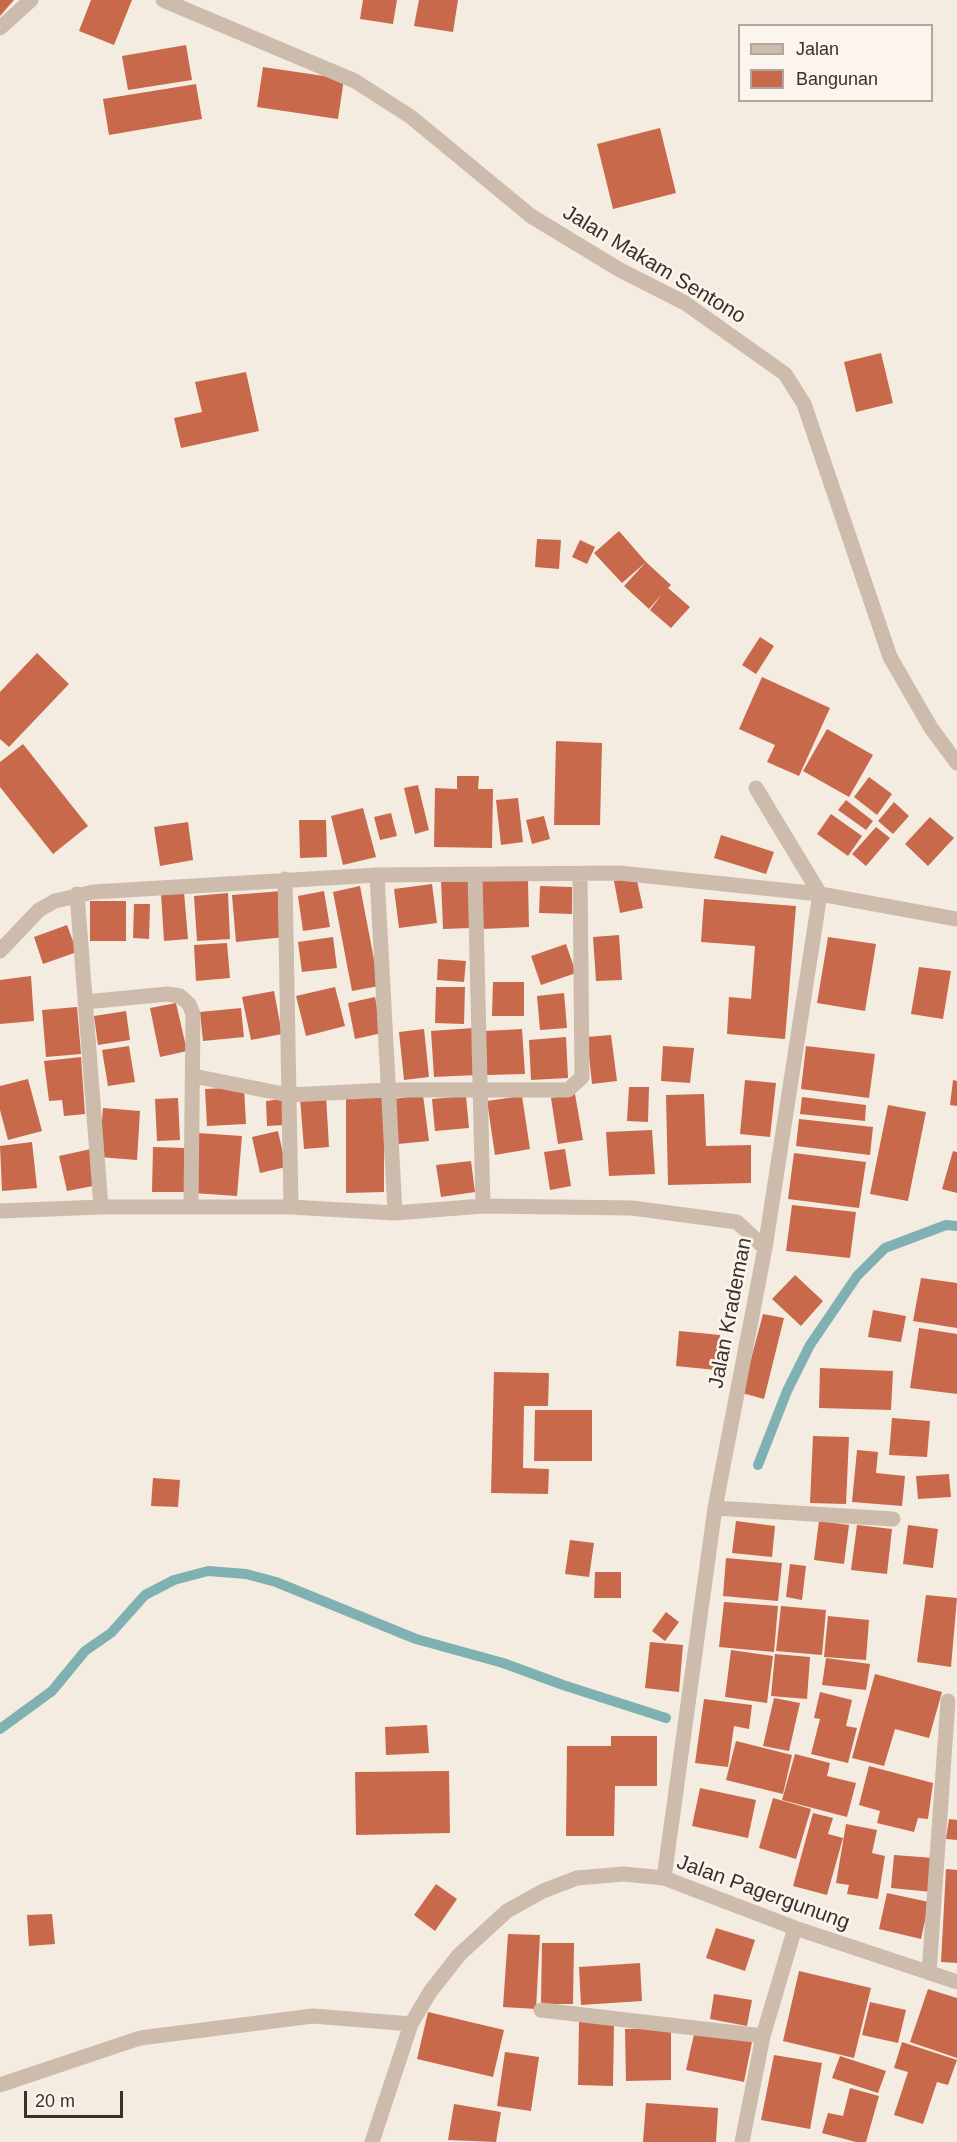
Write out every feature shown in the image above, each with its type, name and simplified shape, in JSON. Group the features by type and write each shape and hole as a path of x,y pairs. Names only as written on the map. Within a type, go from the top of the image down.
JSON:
{"street":[{"path":"0,28 30,0"},
{"name":"Jalan Makam Sentono","path":"163,0 355,81 411,117 531,216 620,270 686,303 785,374 804,404 890,657 931,728 957,763"},
{"path":"756,788 820,894"},
{"path":"193,1076 289,1095 388,1090 568,1090 582,1077 580,874"},
{"path":"0,951 39,910 55,901 77,894 285,879 377,875 641,874 820,894 957,919"},
{"path":"377,875 394,1213"},
{"path":"476,875 483,1206"},
{"path":"285,879 291,1207"},
{"path":"77,894 101,1207"},
{"name":"Jalan Krademan","path":"664,1878 715,1508 765,1248 820,894"},
{"path":"85,1002 168,994 180,996 189,1004 193,1014 191,1207"},
{"path":"0,1211 101,1207 291,1207 394,1213 483,1206 632,1208 738,1222 765,1248"},
{"path":"715,1508 893,1519"},
{"path":"929,1973 948,1701"},
{"name":"Jalan Pagergunung","path":"372,2142 411,2024 430,1992 459,1955 507,1911 543,1891 577,1878 624,1874 664,1878 795,1928 957,1982"},
{"path":"742,2142 763,2036 795,1928"},
{"path":"541,2010 763,2036"},
{"path":"0,2085 140,2038 314,2016 411,2024"}],"building":[{"path":"0,0 14,0 0,16"},
{"path":"91,0 132,0 114,45 79,31"},
{"path":"363,0 397,0 393,24 360,19"},
{"path":"419,0 458,0 453,32 414,26"},
{"path":"186,45 192,80 128,90 122,56"},
{"path":"263,67 344,79 338,119 257,107"},
{"path":"196,84 202,119 109,135 103,99"},
{"path":"660,128 676,193 613,209 597,144"},
{"path":"881,353 893,403 856,412 844,362"},
{"path":"246,372 259,431 181,448 174,418 202,412 195,382"},
{"path":"619,531 646,562 622,583 594,553"},
{"path":"537,539 561,540 559,569 535,567"},
{"path":"580,540 595,547 587,564 572,557"},
{"path":"646,562 671,585 668,588 690,607 671,628 650,610 662,594 649,609 624,586"},
{"path":"760,637 774,646 756,674 742,665"},
{"path":"37,653 69,684 9,747 0,739 0,692"},
{"path":"762,677 830,708 799,776 767,762 775,745 739,729"},
{"path":"827,729 873,755 849,797 803,771"},
{"path":"556,741 602,743 600,825 554,825"},
{"path":"23,744 88,826 53,854 0,787 0,762"},
{"path":"457,776 479,776 478,789 493,789 492,848 434,847 435,788 457,789"},
{"path":"869,777 892,794 877,815 854,797"},
{"path":"418,785 429,830 415,834 404,788"},
{"path":"518,798 523,842 501,845 496,800"},
{"path":"846,800 873,821 866,830 838,810"},
{"path":"894,802 909,816 893,834 878,821"},
{"path":"363,808 376,857 343,865 331,816"},
{"path":"391,813 397,836 380,840 374,817"},
{"path":"831,814 862,836 848,856 817,834"},
{"path":"544,816 550,839 532,844 526,820"},
{"path":"930,817 954,838 928,866 905,844"},
{"path":"299,820 326,820 327,857 300,858"},
{"path":"188,822 193,860 160,866 154,827"},
{"path":"876,827 890,838 866,866 852,854"},
{"path":"721,835 774,852 766,874 714,858"},
{"path":"636,876 643,908 620,913 614,881"},
{"path":"469,878 471,928 443,929 441,879"},
{"path":"528,880 529,927 482,929 481,881"},
{"path":"432,884 437,923 399,928 394,889"},
{"path":"360,886 379,986 352,991 333,892"},
{"path":"540,886 572,887 572,914 539,913"},
{"path":"282,891 285,937 236,942 232,895"},
{"path":"324,891 330,927 303,931 298,896"},
{"path":"184,892 188,939 164,941 161,894"},
{"path":"228,893 230,939 197,941 194,896"},
{"path":"704,899 796,906 785,1039 727,1034 729,997 751,999 755,946 701,942"},
{"path":"90,901 126,901 126,941 90,941"},
{"path":"134,904 150,904 149,939 133,938"},
{"path":"67,925 77,952 43,964 34,937"},
{"path":"619,935 622,980 596,981 593,937"},
{"path":"333,937 337,968 302,972 298,942"},
{"path":"828,937 876,944 865,1011 817,1003"},
{"path":"227,943 230,978 196,981 194,945"},
{"path":"566,944 576,973 541,985 531,956"},
{"path":"438,959 466,961 464,982 437,980"},
{"path":"919,967 951,971 943,1019 911,1014"},
{"path":"31,976 34,1021 0,1024 0,980"},
{"path":"493,982 524,982 524,1016 492,1016"},
{"path":"335,987 345,1026 306,1036 296,996"},
{"path":"436,987 465,987 464,1024 435,1023"},
{"path":"274,991 282,1034 251,1040 242,997"},
{"path":"564,993 567,1028 540,1030 537,996"},
{"path":"375,997 382,1033 355,1039 348,1003"},
{"path":"176,1003 187,1051 160,1057 150,1008"},
{"path":"77,1007 81,1054 46,1057 42,1010"},
{"path":"241,1008 244,1037 203,1041 200,1012"},
{"path":"126,1011 130,1040 98,1045 94,1016"},
{"path":"473,1028 476,1075 434,1077 431,1031"},
{"path":"424,1029 429,1077 404,1080 399,1032"},
{"path":"522,1029 525,1074 487,1075 485,1031"},
{"path":"611,1035 617,1081 592,1084 587,1037"},
{"path":"566,1037 568,1078 531,1080 529,1040"},
{"path":"129,1046 135,1082 108,1086 102,1050"},
{"path":"663,1046 694,1048 690,1083 661,1081"},
{"path":"806,1046 875,1054 869,1098 801,1089"},
{"path":"81,1057 85,1114 64,1116 62,1100 49,1101 44,1061"},
{"path":"28,1079 42,1131 8,1140 0,1110 0,1086"},
{"path":"745,1080 776,1083 770,1137 740,1134"},
{"path":"953,1080 957,1081 957,1106 950,1105"},
{"path":"244,1087 246,1124 207,1126 205,1089"},
{"path":"629,1087 649,1087 648,1122 627,1121"},
{"path":"575,1094 583,1140 558,1144 551,1098"},
{"path":"704,1094 706,1146 751,1145 751,1183 668,1185 666,1095"},
{"path":"423,1095 429,1141 398,1144 393,1099"},
{"path":"326,1096 329,1147 304,1149 300,1098"},
{"path":"346,1096 384,1096 384,1192 346,1193"},
{"path":"466,1096 469,1128 435,1131 432,1099"},
{"path":"522,1096 530,1149 495,1155 487,1101"},
{"path":"802,1097 866,1105 865,1121 800,1114"},
{"path":"178,1098 180,1140 157,1141 155,1099"},
{"path":"283,1099 285,1125 267,1126 266,1101"},
{"path":"888,1105 926,1112 908,1201 870,1194"},
{"path":"103,1108 140,1111 137,1160 99,1157"},
{"path":"799,1119 873,1127 870,1155 796,1146"},
{"path":"652,1130 655,1174 609,1176 606,1132"},
{"path":"278,1131 286,1167 260,1173 252,1137"},
{"path":"198,1133 242,1136 237,1196 193,1193"},
{"path":"32,1142 37,1188 2,1191 0,1146"},
{"path":"153,1147 185,1148 185,1192 152,1192"},
{"path":"91,1149 98,1185 67,1191 59,1156"},
{"path":"565,1149 571,1186 550,1190 544,1152"},
{"path":"953,1151 957,1152 957,1193 942,1189"},
{"path":"794,1153 866,1162 859,1208 788,1199"},
{"path":"471,1161 475,1192 441,1197 436,1165"},
{"path":"792,1205 856,1212 850,1258 786,1251"},
{"path":"795,1275 823,1301 801,1326 772,1299"},
{"path":"921,1278 957,1283 957,1328 913,1321"},
{"path":"873,1310 906,1316 901,1342 868,1337"},
{"path":"763,1314 784,1318 764,1399 742,1393"},
{"path":"919,1328 957,1334 957,1394 910,1388"},
{"path":"679,1331 720,1335 716,1370 676,1366"},
{"path":"820,1368 893,1371 891,1410 819,1408"},
{"path":"494,1372 549,1373 548,1406 524,1406 523,1468 549,1469 548,1494 491,1493"},
{"path":"535,1410 592,1410 592,1461 534,1461"},
{"path":"892,1418 930,1421 927,1457 889,1455"},
{"path":"813,1436 849,1437 846,1504 810,1503"},
{"path":"857,1450 878,1452 876,1473 905,1476 902,1506 852,1502"},
{"path":"949,1474 951,1497 918,1499 916,1476"},
{"path":"153,1478 180,1480 178,1507 151,1506"},
{"path":"736,1521 775,1526 772,1557 732,1553"},
{"path":"819,1521 849,1525 844,1564 814,1560"},
{"path":"857,1525 892,1529 887,1574 851,1570"},
{"path":"908,1525 938,1529 933,1568 903,1564"},
{"path":"570,1540 594,1543 589,1577 565,1574"},
{"path":"726,1558 782,1563 778,1601 723,1596"},
{"path":"790,1564 806,1566 802,1600 786,1597"},
{"path":"595,1572 621,1572 621,1598 594,1598"},
{"path":"926,1595 957,1598 951,1667 917,1662"},
{"path":"724,1602 778,1606 774,1652 719,1647"},
{"path":"781,1606 826,1610 822,1655 776,1651"},
{"path":"666,1612 679,1622 665,1641 652,1631"},
{"path":"828,1616 869,1620 866,1660 824,1657"},
{"path":"650,1642 683,1645 679,1692 645,1688"},
{"path":"731,1650 773,1656 767,1703 725,1697"},
{"path":"775,1654 810,1657 807,1699 771,1696"},
{"path":"826,1658 870,1664 866,1690 822,1685"},
{"path":"875,1674 942,1692 929,1738 895,1729 884,1766 852,1758"},
{"path":"820,1692 852,1700 846,1726 857,1728 848,1763 811,1754 820,1719 814,1718"},
{"path":"774,1698 800,1703 789,1751 763,1746"},
{"path":"704,1699 752,1705 749,1729 734,1726 728,1767 695,1763"},
{"path":"427,1725 429,1753 386,1755 385,1727"},
{"path":"611,1736 657,1736 657,1786 615,1786 614,1836 566,1836 567,1746 611,1746"},
{"path":"736,1741 792,1755 783,1794 726,1780"},
{"path":"795,1754 830,1763 827,1776 856,1783 847,1817 782,1800"},
{"path":"869,1766 933,1783 928,1819 918,1818 914,1832 877,1823 880,1811 859,1805"},
{"path":"449,1771 450,1833 356,1835 355,1772"},
{"path":"700,1788 756,1800 748,1838 692,1826"},
{"path":"773,1798 811,1809 796,1859 759,1848"},
{"path":"813,1813 833,1818 828,1834 843,1838 827,1895 793,1886"},
{"path":"949,1819 957,1820 957,1840 946,1839"},
{"path":"846,1824 877,1830 872,1853 885,1856 878,1899 847,1894 849,1885 836,1883"},
{"path":"894,1855 934,1858 932,1892 891,1888"},
{"path":"946,1869 957,1870 957,1963 941,1962"},
{"path":"436,1884 457,1899 435,1931 414,1915"},
{"path":"887,1893 929,1902 921,1939 879,1929"},
{"path":"52,1914 55,1944 29,1946 27,1915"},
{"path":"716,1928 755,1940 745,1971 706,1958"},
{"path":"508,1934 540,1935 536,2009 503,2007"},
{"path":"542,1943 574,1943 573,2004 541,2004"},
{"path":"640,1963 642,2001 581,2005 579,1967"},
{"path":"799,1971 871,1988 854,2058 783,2041"},
{"path":"928,1989 957,1998 957,2058 910,2042"},
{"path":"714,1994 752,2000 747,2026 710,2019"},
{"path":"870,2002 906,2010 898,2043 862,2035"},
{"path":"428,2012 504,2030 493,2077 417,2059"},
{"path":"579,2021 614,2022 613,2086 578,2085"},
{"path":"671,2028 671,2080 626,2081 625,2029"},
{"path":"695,2030 752,2042 744,2082 686,2070"},
{"path":"902,2042 957,2060 948,2085 937,2082 923,2124 894,2115 908,2072 894,2068"},
{"path":"505,2052 539,2057 531,2111 497,2106"},
{"path":"774,2055 822,2063 810,2129 761,2120"},
{"path":"840,2056 886,2071 878,2093 832,2078"},
{"path":"850,2088 879,2096 866,2142 856,2142 822,2133 828,2113 843,2116"},
{"path":"646,2103 718,2108 716,2142 643,2142"},
{"path":"454,2104 501,2112 496,2142 448,2140"}],"waterway":[{"path":"758,1465 787,1391 810,1345 857,1276 885,1248 946,1225 957,1226"},
{"path":"0,1729 52,1691 85,1651 111,1633 145,1595 174,1580 208,1571 246,1574 276,1582 416,1639 503,1663 666,1718"}]}
